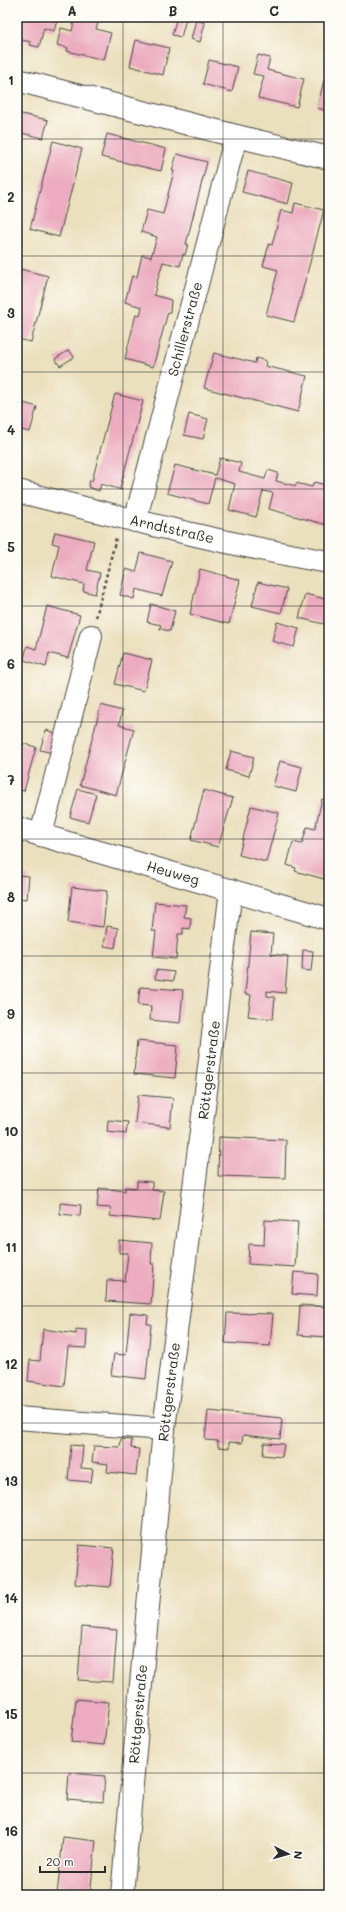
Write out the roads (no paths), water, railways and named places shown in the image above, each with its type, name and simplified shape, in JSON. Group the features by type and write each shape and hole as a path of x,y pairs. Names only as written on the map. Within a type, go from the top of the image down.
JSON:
{"street":[{"path":"17,80 236,136 329,158"},
{"name":"Schillerstraße","path":"128,519 236,136"},
{"name":"Arndtstraße","path":"17,491 128,519 273,552 329,562"},
{"path":"41,834 91,636"},
{"name":"Heuweg","path":"17,828 329,919"},
{"name":"Röttgerstraße","path":"122,1895 164,1429 231,890"},
{"path":"17,1418 164,1429"}]}
